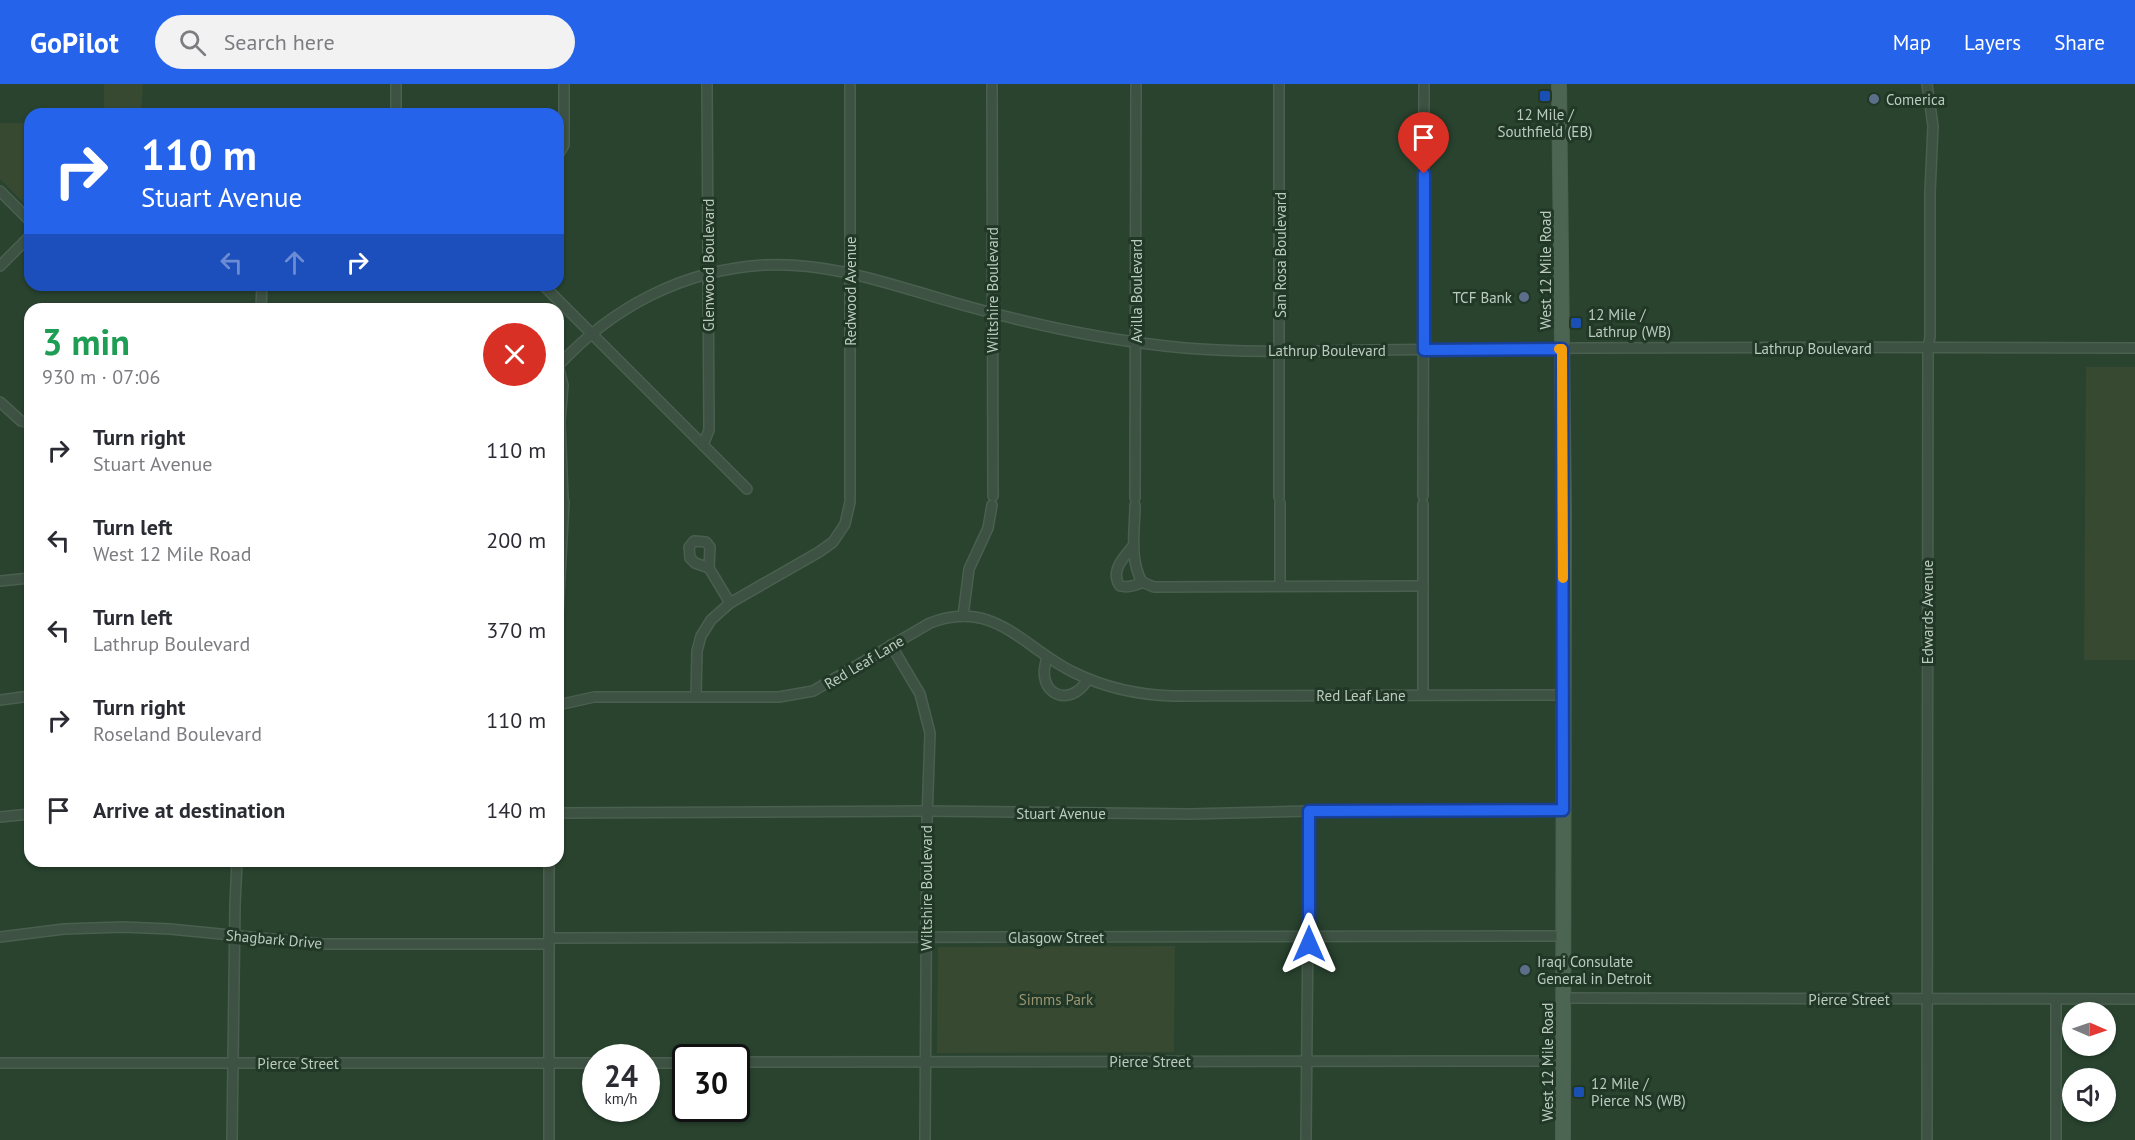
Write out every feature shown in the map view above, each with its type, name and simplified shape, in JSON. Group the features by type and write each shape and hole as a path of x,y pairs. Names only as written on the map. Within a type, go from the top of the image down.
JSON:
{"main road":[{"name":"West 12 Mile Road","path":"1559,84 1562,349 1563,1140"}],"street":[{"path":"396,84 396,108"},
{"path":"563,108 564,84"},
{"name":"Glenwood Boulevard","path":"703,445 709,430 707,84"},
{"name":"Redwood Avenue","path":"696,696 695,665 698,643 711,620 730,603 833,542 845,524 850,500 850,84"},
{"name":"Wiltshire Boulevard","path":"963,616 969,569 988,528 992,500 992,84"},
{"name":"Avilla Boulevard","path":"1136,84 1134,545 1136,566 1142,582"},
{"name":"San Rosa Boulevard","path":"1279,84 1280,586"},
{"path":"1424,84 1424,695"},
{"name":"Edwards Avenue","path":"1927,84 1933,143 1928,347 1927,1140"},
{"path":"0,191 24,215"},
{"path":"0,266 24,242"},
{"name":"Lathrup Boulevard","path":"564,360 591,332 634,303 674,285 708,273 738,268 785,265 850,273 1065,331 1136,343 1211,349 1280,351 2135,348"},
{"path":"549,291 561,303"},
{"path":"564,306 747,489"},
{"path":"0,402 24,422"},
{"path":"1134,545 1122,559 1116,572 1117,582 1125,587 1132,587 1142,582 1154,587 1423,586"},
{"path":"709,568 730,603"},
{"path":"0,581 24,579"},
{"name":"Red Leaf Lane","path":"564,704 594,697 779,697 803,694 833,681 930,623 974,615 998,623 1047,658 1088,679 1122,689 1163,696 1563,695"},
{"name":"Wiltshire Boulevard","path":"891,645 920,694 928,721 931,749 927,812 925,1140"},
{"path":"1047,658 1044,679 1048,688 1055,693 1066,695 1074,693 1083,687 1088,679"},
{"path":"0,700 24,697"},
{"name":"Stuart Avenue","path":"564,813 1188,814 1563,810"},
{"path":"1306,1140 1309,811"},
{"path":"0,817 24,814"},
{"path":"232,1140 237,867"},
{"path":"549,867 549,1140"},
{"name":"Shagbark Drive","path":"0,937 39,931 106,926 170,929 284,942 358,945 549,941"},
{"name":"Glasgow Street","path":"549,941 1309,935 1564,936"},
{"name":"Pierce Street","path":"1563,998 2135,999"},
{"path":"2056,1000 2056,1140"},
{"name":"Pierce Street","path":"750,1062 1563,1061"},
{"name":"Pierce Street","path":"0,1063 582,1063"}],"green space":[{"path":"104,84 143,84 141,108 104,108"},
{"path":"0,123 24,123 24,203 0,179"},
{"path":"2086,367 2135,367 2135,660 2084,660"},
{"name":"Simms Park","path":"1175,946 1174,1052 937,1053 938,947"}],"slow traffic":[{"path":"1559,349 1562,349 1563,578"}],"place":[{"name":"12 Mile / Southfield (EB)","path":"1545,96"},
{"name":"Comerica","path":"1874,99"},
{"name":"TCF Bank","path":"1524,297"},
{"name":"12 Mile / Lathrup (WB)","path":"1576,323"},
{"name":"Iraqi Consulate General in Detroit","path":"1525,970"},
{"name":"12 Mile / Pierce NS (WB)","path":"1579,1092"}],"route":[{"path":"1309,944 1309,811 1563,810 1562,349 1424,350 1424,174"}]}
